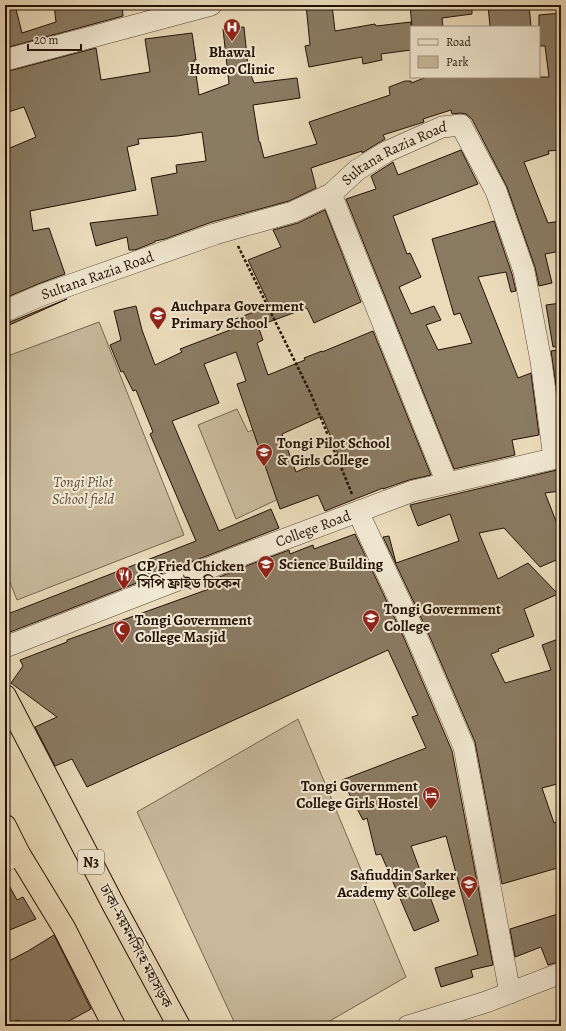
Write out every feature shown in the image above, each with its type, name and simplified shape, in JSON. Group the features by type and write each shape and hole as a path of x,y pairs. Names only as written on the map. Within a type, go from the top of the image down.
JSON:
{"highway":[{"name":"ঢাকা-ময়মনসিংহ মহাসড়ক","path":"5,696 113,904 179,1026"},
{"path":"5,826 12,858 64,928 114,1026"}],"street":[{"path":"5,60 211,5"},
{"name":"Sultana Razia Road","path":"5,311 42,295 230,229 293,212 331,194 357,170 386,152 442,127 461,125 496,191 524,271 558,457"},
{"path":"331,194 446,483"},
{"name":"College Road","path":"5,648 245,554 413,491 558,457"},
{"path":"359,512 415,633 464,747 510,993"},
{"path":"408,1026 486,1002 561,973"}],"path":[{"path":"230,229 311,394 359,512"}],"green space":[{"name":"Tongi Pilot School field","path":"99,322 184,535 17,600 5,570 5,357"},
{"path":"237,409 248,432 263,425 291,493 236,519 198,425"},
{"path":"298,719 406,977 321,1026 236,1026 137,812"}],"building":[{"path":"5,5 15,5 22,33 56,22 54,5 122,5 123,16 5,48"},
{"path":"306,5 332,5 335,31 375,24 376,26 411,22 410,50 381,54 382,60 363,64 362,57 309,67 305,46 310,45"},
{"path":"410,5 472,5 472,14 442,18 443,26 412,26"},
{"path":"488,5 529,5 531,26 490,26"},
{"path":"561,13 561,150 548,151 549,154 524,162 548,223 561,221 561,251 545,254 552,283 539,286 535,267 507,187 472,119 466,114 452,114 451,110 423,119 424,122 383,135 385,139 362,153 362,151 311,168 316,188 289,201 212,222 165,239 155,241 135,250 129,250 127,237 96,246 90,223 158,215 151,178 177,173 176,165 206,161 202,132 177,136 138,139 139,144 127,147 136,190 30,211 33,231 49,228 65,274 5,298 5,150 36,137 24,107 5,113 5,72 96,48 101,80 150,72 145,39 192,33 199,95 229,84 223,29 244,27 248,67 254,83 297,78 300,98 253,105 259,142 264,158 317,144 309,122 390,95 389,87 405,81 411,81 411,83 424,78 549,77 545,46 540,46 539,15"},
{"path":"461,150 478,184 393,216 407,254 410,253 421,277 399,287 411,314 434,306 441,320 426,325 438,350 472,343 460,313 454,315 432,239 494,221 512,274 516,291 511,292 506,272 478,277 518,378 531,373 539,435 512,440 515,455 454,469 346,199 376,189 371,176 393,162 398,175"},
{"path":"325,210 361,302 314,323 307,308 258,326 263,340 257,343 268,375 305,360 304,358 373,331 431,475 383,488 325,511 318,495 280,509 237,384 246,381 236,352 204,364 219,403 172,421 219,531 271,509 279,528 5,634 5,615 196,541 150,434 153,432 136,390 133,391 123,371 121,372 110,345 121,340 114,311 136,306 142,330 155,365 182,352 180,349 230,330 227,322 270,306 248,260 281,247 273,230 298,223","holes":["322,416 338,454 296,472 282,434"]},
{"path":"67,299 5,327 5,323"},
{"path":"561,303 561,346 553,347 546,305"},
{"path":"561,349 561,420 551,351"},
{"path":"561,469 561,491 545,493 561,534 561,558 540,567 504,528 479,533 498,579 528,563 558,594 524,609 534,636 498,649 499,651 491,654 505,683 551,670 542,645 561,638 561,783 542,788 554,823 561,820 561,867 502,884 475,742 426,628 383,537 389,536 396,563 459,541 450,514 418,526 410,505"},
{"path":"355,534 404,638 452,751 493,965 471,970 473,977 441,987 435,968 478,955 446,836 411,846 439,921 414,931 381,854 376,855 367,818 363,820 342,780 426,748 412,717 418,715 388,650 87,787 72,759 55,766 35,727 57,717 11,683 23,666 20,660 67,642 67,640 209,589 208,587 219,582 217,578 249,565 289,550 290,554 313,545 314,549"},
{"path":"5,878 17,900 23,897 36,919 5,932"},
{"path":"561,913 561,961 548,965 541,947 515,957 510,929"},
{"path":"54,935 91,1009 60,1026 21,1026 19,1020 5,1024 5,963"}],"place":[{"name":"Bhawal Homeo Clinic","path":"232,42"},
{"name":"Auchpara Goverment Primary School","path":"158,330"},
{"name":"Tongi Pilot School & Girls College","path":"264,467"},
{"name":"Science Building","path":"266,579"},
{"name":"CP Fried Chicken সিপি ফ্রাইড চিকেন","path":"124,590"},
{"name":"Tongi Government College","path":"371,633"},
{"name":"Tongi Government College Masjid","path":"122,644"},
{"name":"Tongi Government College Girls Hostel","path":"431,810"},
{"name":"Safiuddin Sarker Academy & College","path":"469,899"}]}
